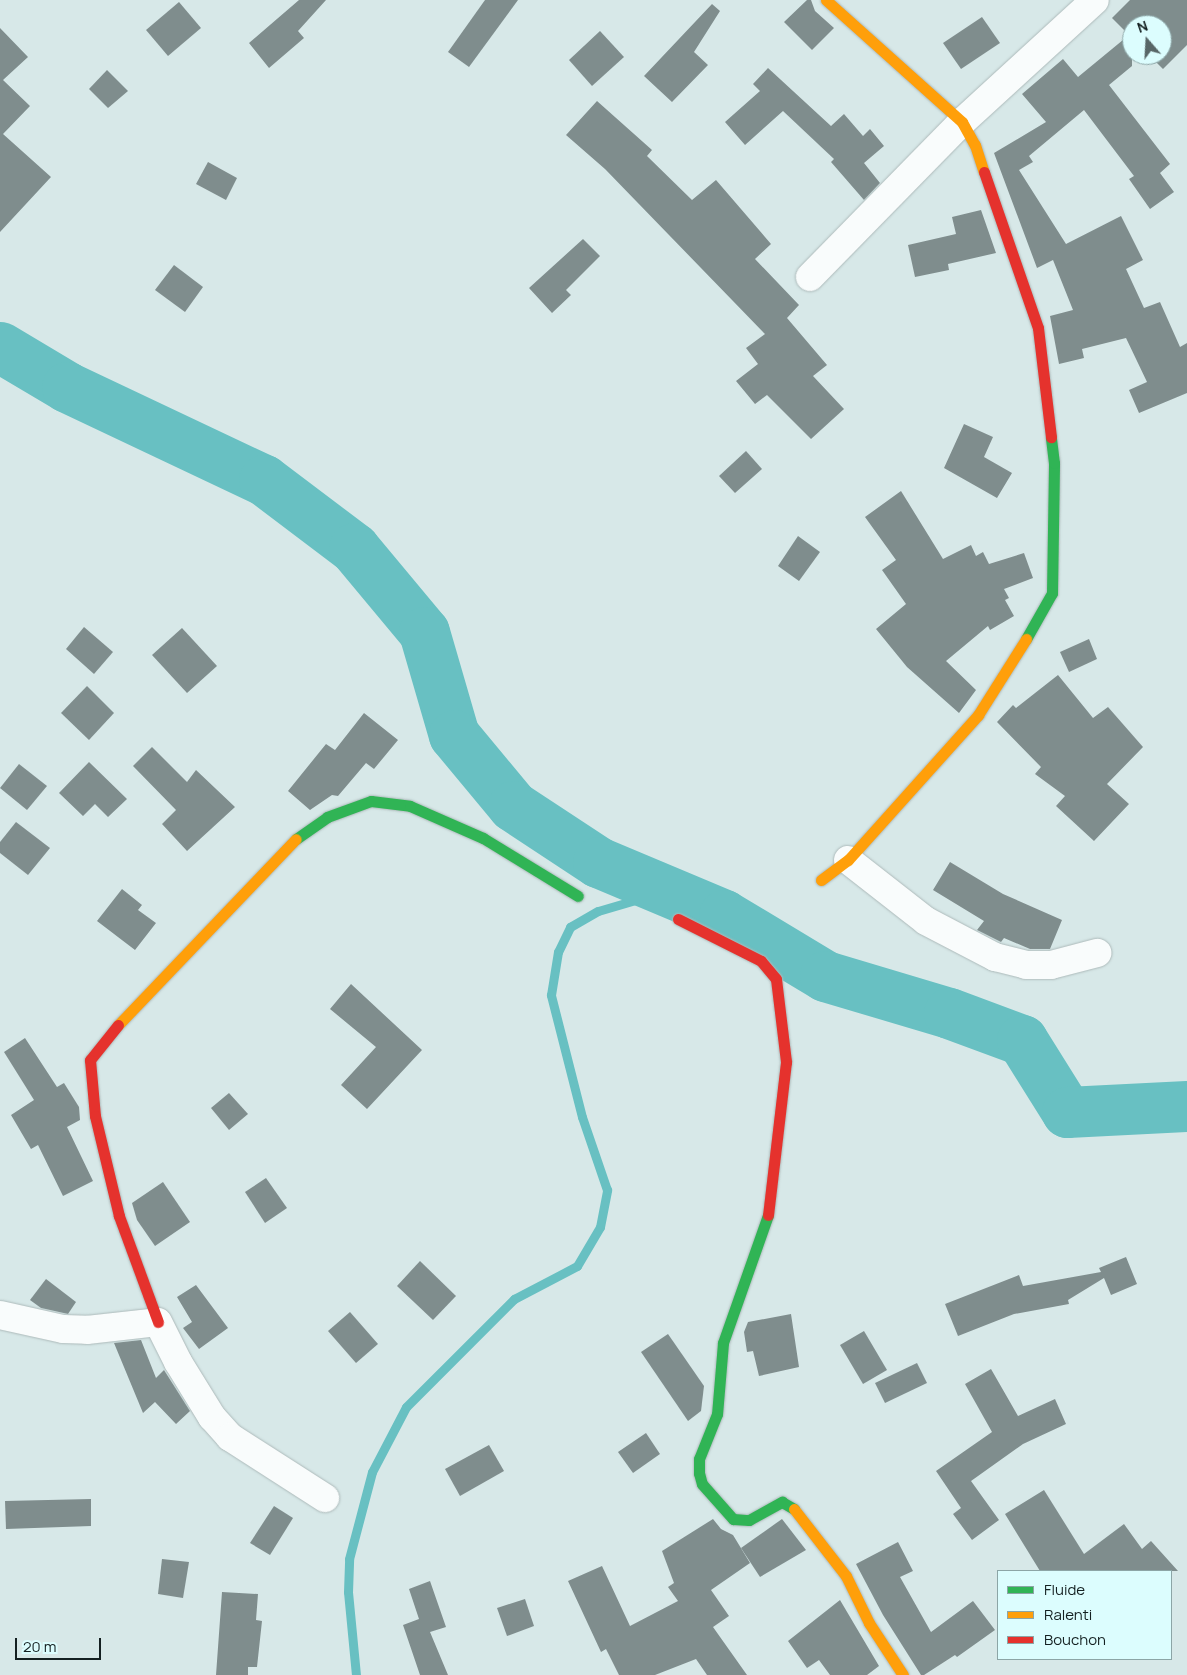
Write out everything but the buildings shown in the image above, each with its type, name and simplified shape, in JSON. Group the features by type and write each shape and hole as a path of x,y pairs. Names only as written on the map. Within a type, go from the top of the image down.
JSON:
{"street":[{"path":"821,880 848,860 978,715 1006,674 1052,593 1054,463 1041,343 976,145 962,122 826,0"},
{"path":"810,277 962,122 1095,0"},
{"path":"325,1498 230,1437 212,1417 182,1370 158,1322 119,1216 95,1116 90,1060 96,1049 292,842 327,816 371,801 410,806 483,838 578,896"},
{"path":"848,860 926,921 995,957 1026,965 1051,965 1098,953"},
{"path":"678,919 761,961 776,979 786,1062 767,1225 723,1343 717,1414 699,1459 699,1474 702,1484 733,1519 749,1520 769,1507 782,1502 790,1504 846,1576 869,1623 903,1675"},
{"path":"0,1315 71,1330 158,1322"}],"waterway":[{"path":"0,347 67,387 264,480 354,548 424,632 454,735 513,806 598,862 724,915 825,976 949,1013 1022,1040 1067,1112 1187,1106"},
{"path":"356,1675 348,1592 349,1559 372,1472 406,1407 514,1299 577,1266 600,1227 607,1190 582,1117 551,995 558,952 570,927 598,911 666,891"}],"traffic: fast":[{"path":"1026,639 1052,593 1054,463 1051,437"},
{"path":"296,839 327,817 371,801 410,806 483,838 578,896"},
{"path":"768,1215 723,1343 717,1414 699,1459 699,1473 702,1484 733,1519 749,1520 782,1502 794,1509"}],"traffic: slow":[{"path":"826,0 962,122 975,145 984,172"},
{"path":"821,880 848,860 978,715 1026,639"},
{"path":"118,1025 296,839"},
{"path":"794,1509 846,1576 869,1623 903,1675"}],"traffic: jam":[{"path":"984,172 1038,328 1051,437"},
{"path":"678,919 761,961 776,979 786,1062 768,1215"},
{"path":"118,1025 90,1060 95,1116 119,1216 158,1322"}]}
